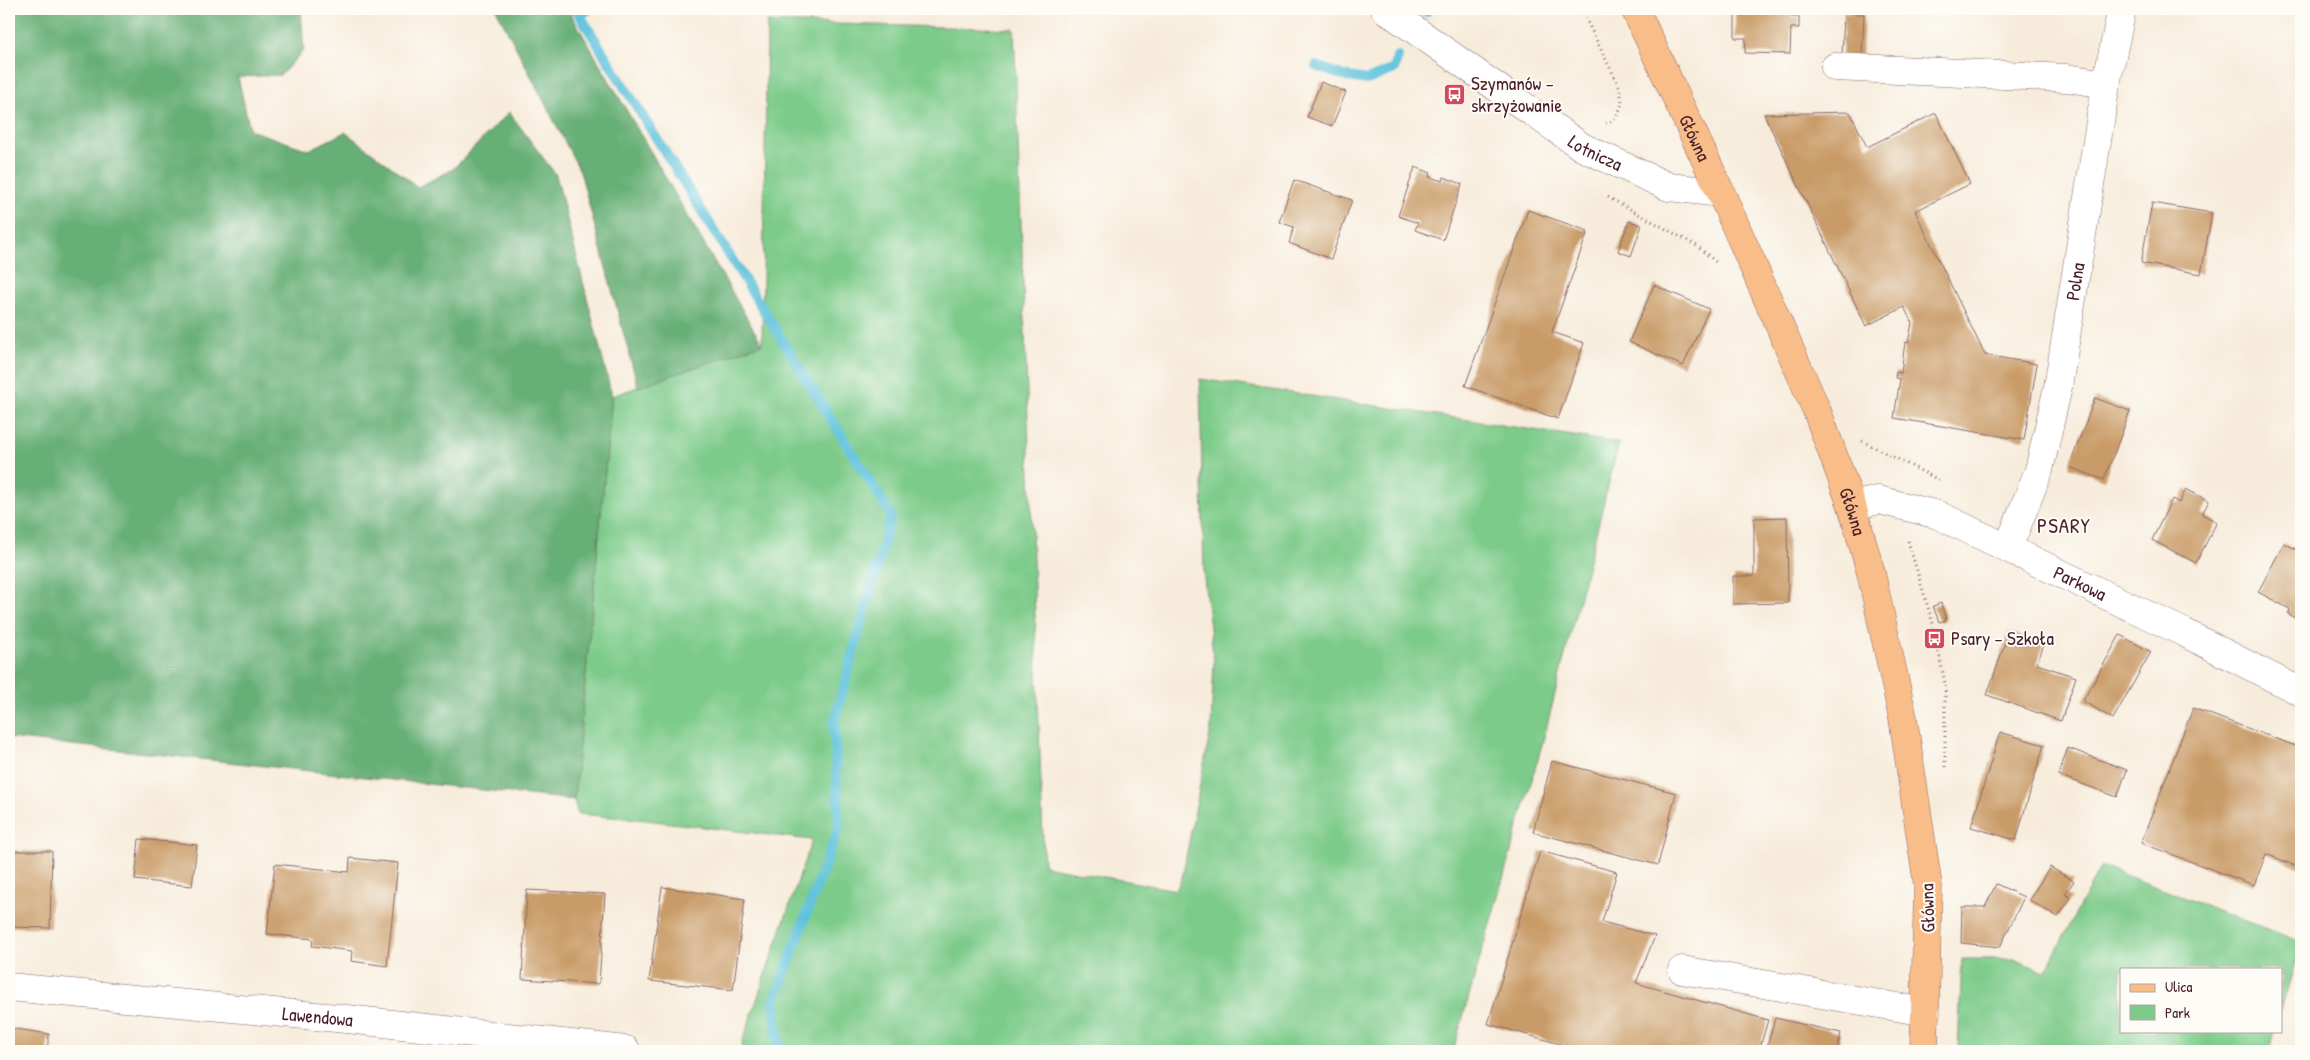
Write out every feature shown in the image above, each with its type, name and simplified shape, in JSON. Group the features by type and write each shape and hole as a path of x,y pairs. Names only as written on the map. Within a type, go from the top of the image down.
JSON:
{"main road":[{"name":"Główna","path":"1635,9 1721,193 1817,412 1852,506 1871,573 1890,652 1914,786 1928,886 1924,1051"}],"street":[{"name":"Lotnicza","path":"1385,9 1582,147 1668,187 1721,193"},
{"name":"Polna","path":"2008,548 2039,470 2058,387 2106,84 2122,9"},
{"path":"1835,67 2067,78 2106,84"},
{"name":"Parkowa","path":"1852,506 1879,500 1938,515 2183,632 2301,692"},
{"path":"1682,970 1926,1012"},
{"name":"Lawendowa","path":"9,987 347,1019 626,1050"}],"path":[{"path":"1581,9 1618,84 1622,97 1622,110 1613,121 1601,124"},
{"path":"1601,193 1697,246 1718,264"},
{"path":"1858,433 1862,441 1950,485"}],"green space":[{"path":"9,9 301,9 304,50 281,75 238,77 250,130 309,150 345,132 418,187 453,169 509,112 556,175 612,396 574,800 9,738"},
{"path":"496,9 568,9 762,344 638,387 580,171"},
{"path":"767,22 1014,29 1044,866 1176,890 1182,878 1211,728 1214,662 1204,578 1200,379 1619,443 1543,741 1453,1051 743,1051 742,1043 812,840 646,820 578,814 574,800 612,396 762,343"},
{"path":"2101,866 2301,942 2282,1008 2282,968 2120,968 2120,1032 2275,1032 2270,1051 1958,1051 1962,959 2014,959 2045,972"}],"building":[{"path":"1749,9 1791,9 1791,17 1799,17 1799,28 1791,28 1790,54 1745,53 1746,38 1735,38 1735,12 1749,13"},
{"path":"1844,13 1864,14 1862,57 1842,56"},
{"path":"1321,82 1346,92 1332,126 1307,117"},
{"path":"1850,112 1867,147 1936,113 1970,184 1915,211 1985,355 2037,364 2024,440 1894,418 1900,379 1895,378 1896,372 1901,373 1905,342 1908,343 1912,323 1904,307 1866,326 1764,114"},
{"path":"1415,167 1431,173 1429,177 1443,181 1444,177 1462,184 1443,240 1415,230 1418,223 1398,216"},
{"path":"1294,180 1352,200 1331,259 1289,243 1294,227 1279,222"},
{"path":"2152,203 2212,213 2201,274 2141,263"},
{"path":"1528,210 1588,231 1552,332 1584,343 1558,419 1465,386"},
{"path":"1629,221 1642,225 1631,256 1618,251"},
{"path":"1654,285 1709,309 1683,366 1629,342"},
{"path":"2095,398 2130,411 2104,480 2069,467"},
{"path":"2186,489 2209,501 2202,514 2217,522 2196,563 2152,540 2172,499 2179,503"},
{"path":"1787,517 1788,603 1733,604 1733,576 1754,576 1754,518"},
{"path":"2284,543 2301,552 2301,621 2288,614 2290,609 2258,592"},
{"path":"1941,603 1946,620 1939,622 1933,606"},
{"path":"2009,632 2044,644 2037,664 2076,677 2061,721 1987,695"},
{"path":"2120,635 2151,652 2113,719 2083,701"},
{"path":"2193,708 2301,748 2301,868 2266,854 2254,885 2141,843"},
{"path":"2000,732 2044,745 2016,840 1971,827"},
{"path":"2068,748 2127,770 2117,797 2058,775"},
{"path":"1552,761 1676,793 1658,865 1533,832"},
{"path":"139,839 197,845 192,886 135,880"},
{"path":"9,851 52,851 50,928 9,927"},
{"path":"1540,851 1617,872 1602,922 1655,936 1636,983 1768,1020 1759,1051 1586,1051 1488,1024"},
{"path":"350,858 398,863 387,966 351,961 352,951 312,946 313,939 267,934 275,864 349,872"},
{"path":"2050,867 2074,881 2065,894 2071,898 2058,917 2029,900"},
{"path":"1996,884 2024,897 2000,947 1961,943 1962,907 1985,907"},
{"path":"662,887 745,899 733,990 649,981"},
{"path":"527,890 605,894 599,984 522,979"},
{"path":"1775,1018 1841,1033 1837,1051 1766,1051"},
{"path":"9,1028 49,1034 47,1051 9,1051"},
{"path":"112,1048 132,1050 132,1051 111,1051"}],"waterway":[{"path":"576,9 891,515 834,723 839,826 774,1002 779,1051"},
{"path":"580,16 589,9"},
{"path":"1316,66 1344,76 1367,80 1394,69 1398,57"}],"place":[{"name":"Szymanów – skrzyżowanie","path":"1455,94"},
{"name":"Psary – Szkoła","path":"1935,638"}],"district":[{"name":"PSARY","path":"2064,525"}]}
